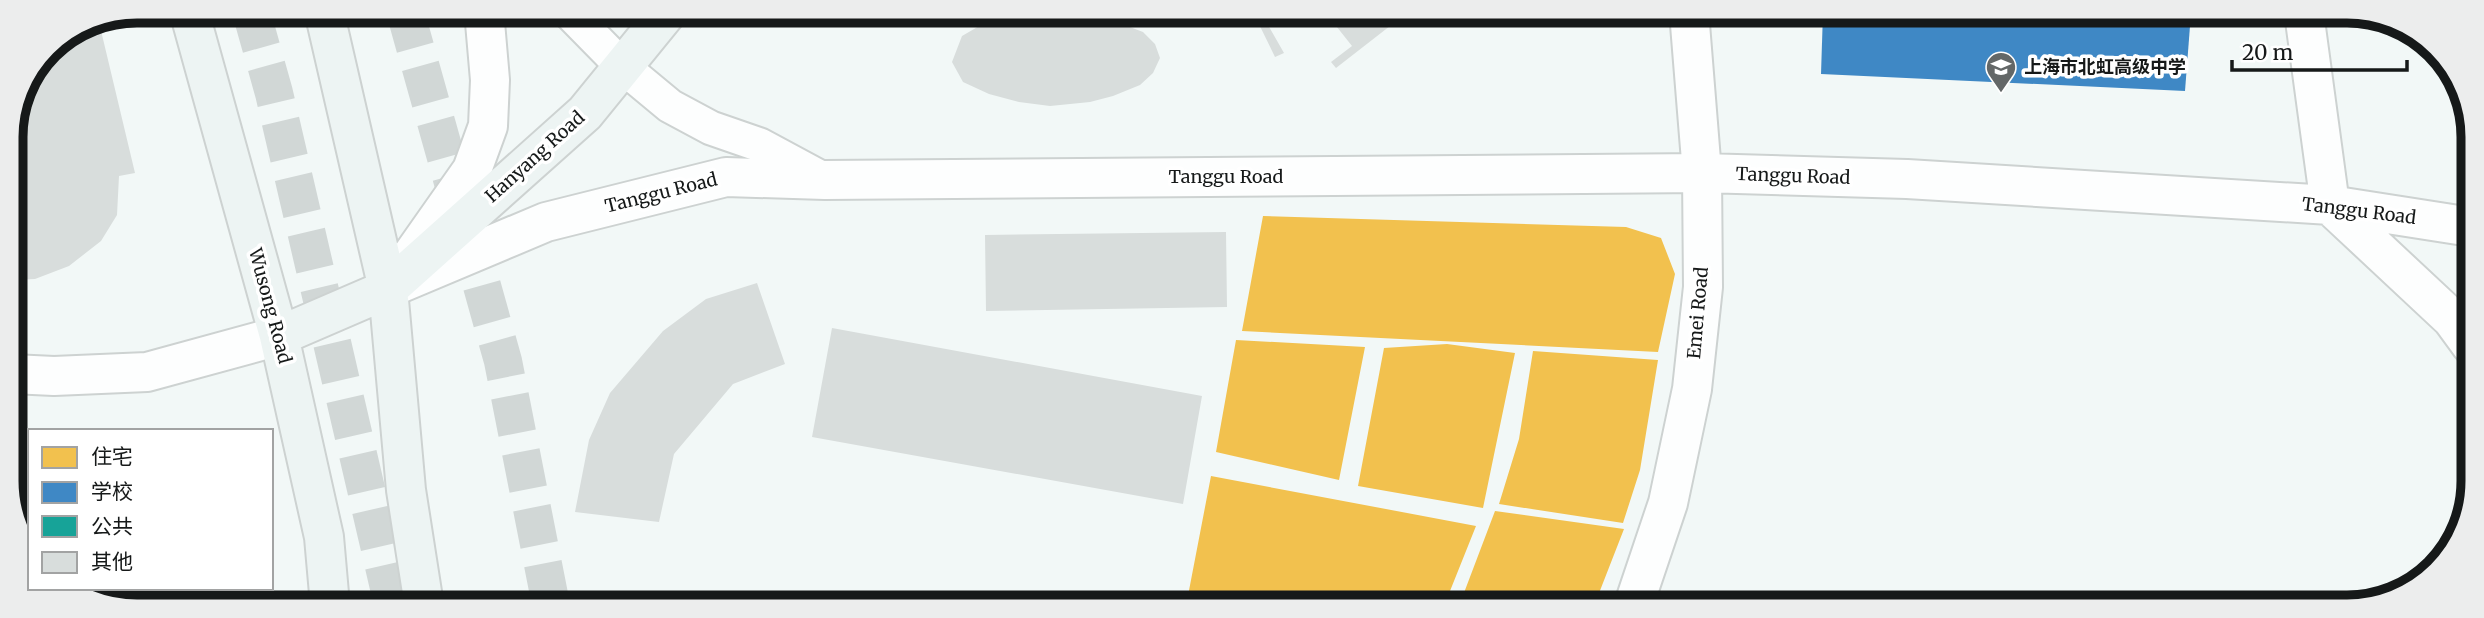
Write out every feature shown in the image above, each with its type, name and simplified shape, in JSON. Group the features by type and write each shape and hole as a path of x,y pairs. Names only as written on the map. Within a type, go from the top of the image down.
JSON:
{"main road":[{"name":"Wusong Road","path":"194,23 279,336 324,537 329,595"},
{"path":"327,23 388,289 406,490 422,595"},
{"name":"Hanyang Road","path":"388,289 585,113 658,23"},
{"name":"Tanggu Road","path":"279,336 388,289"}],"street":[{"path":"388,289 472,170 488,126 490,80 485,23"},
{"name":"Emei Road","path":"1637,595 1668,503 1692,389 1703,287 1702,173 1690,23"},
{"path":"2305,23 2330,205 2452,319 2461,331"},
{"name":"Tanggu Road","path":"388,289 546,222 726,177 825,180 1702,173 1907,179 2330,205 2461,225"},
{"name":"Tanggu Road","path":"23,375 54,376 147,372 279,336"}],"lane":[{"path":"580,23 623,67 670,106 711,128 760,145 825,180"}],"building: 住宅":[{"path":"1263,216 1626,227 1661,238 1675,274 1658,352 1242,331"},
{"path":"1236,340 1365,347 1339,480 1216,452"},
{"path":"1447,344 1515,353 1483,508 1358,486 1384,348"},
{"path":"1533,351 1658,360 1640,470 1623,523 1499,504 1519,439"},
{"path":"1211,476 1476,526 1448,595 1188,595"},
{"path":"1495,511 1624,529 1598,595 1463,595"}],"building: 学校":[{"path":"1823,23 2190,23 2185,91 1821,74"}],"building: 其他":[{"path":"984,23 1119,23 1143,32 1155,44 1160,58 1153,73 1140,85 1090,102 1050,106 989,94 963,82 952,62 962,36"},
{"path":"1258,23 1272,23 1268,25 1284,53 1275,57"},
{"path":"1334,23 1394,23 1336,68 1331,62 1352,46"},
{"path":"101,29 135,173 119,176 117,215 101,241 69,266 35,279 23,280 23,130 27,108 31,93 56,56 74,42"},
{"path":"1226,232 1227,307 986,311 985,235"},
{"path":"757,283 785,364 733,384 674,454 659,522 575,512 589,440 610,393 663,331 706,299"},
{"path":"832,328 1202,396 1183,504 812,437"},
{"path":"104,590 184,590 186,595 137,595"}],"tunnel":[{"path":"254,23 274,93 391,595"},
{"path":"408,23 503,361 549,595"}],"place":[{"name":"上海市北虹高级中学","path":"2001,94"}]}
